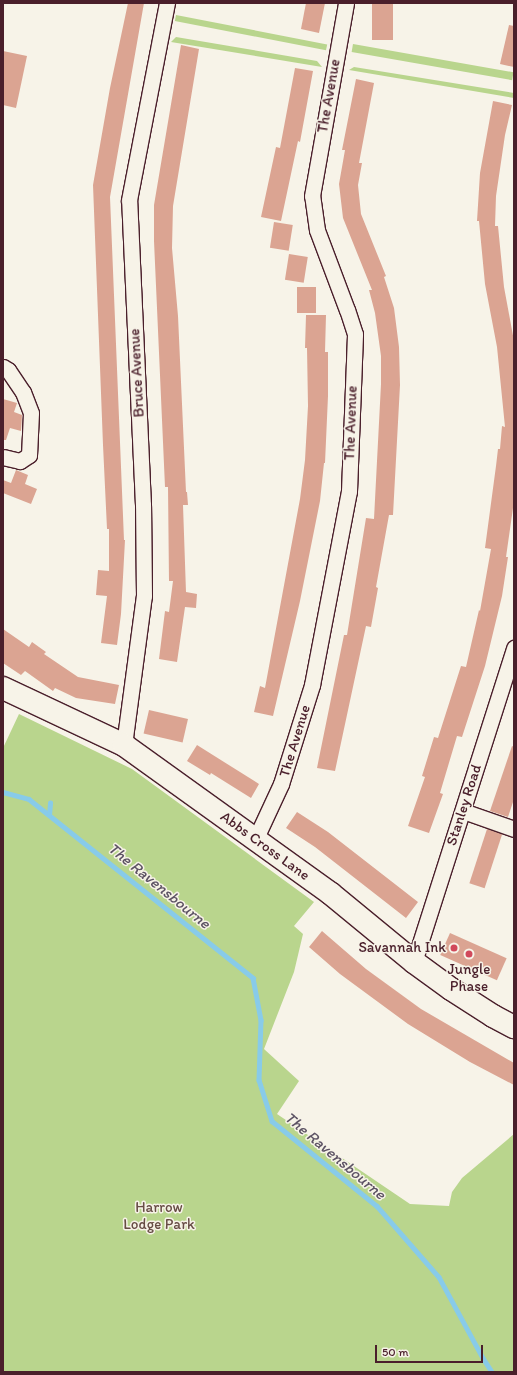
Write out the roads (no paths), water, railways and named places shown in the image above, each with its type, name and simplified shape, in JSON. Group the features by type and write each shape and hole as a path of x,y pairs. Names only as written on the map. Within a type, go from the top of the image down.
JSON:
{"street":[{"name":"Bruce Avenue","path":"124,745 144,596 143,505 129,200 167,3"},
{"name":"The Avenue","path":"256,840 281,784 312,685 349,491 354,334 348,310 317,230 312,196 346,3"},
{"path":"3,367 8,370 23,392 31,414 29,455 20,462 3,457"},
{"name":"Stanley Road","path":"414,962 514,648"},
{"name":"Abbs Cross Lane","path":"3,688 124,745 330,893 414,962 451,989 493,1016 514,1027"},
{"path":"463,811 514,829"}],"waterway":[{"name":"The Ravensbourne","path":"3,792 29,799 253,978 261,1020 259,1080 272,1121 377,1206 439,1277 492,1372"},
{"path":"49,815 50,803"}],"place":[{"name":"Savannah Ink","path":"454,948"},
{"name":"Jungle Phase","path":"469,954"}],"park label":[{"name":"Harrow Lodge Park","path":"159,1216"}]}
